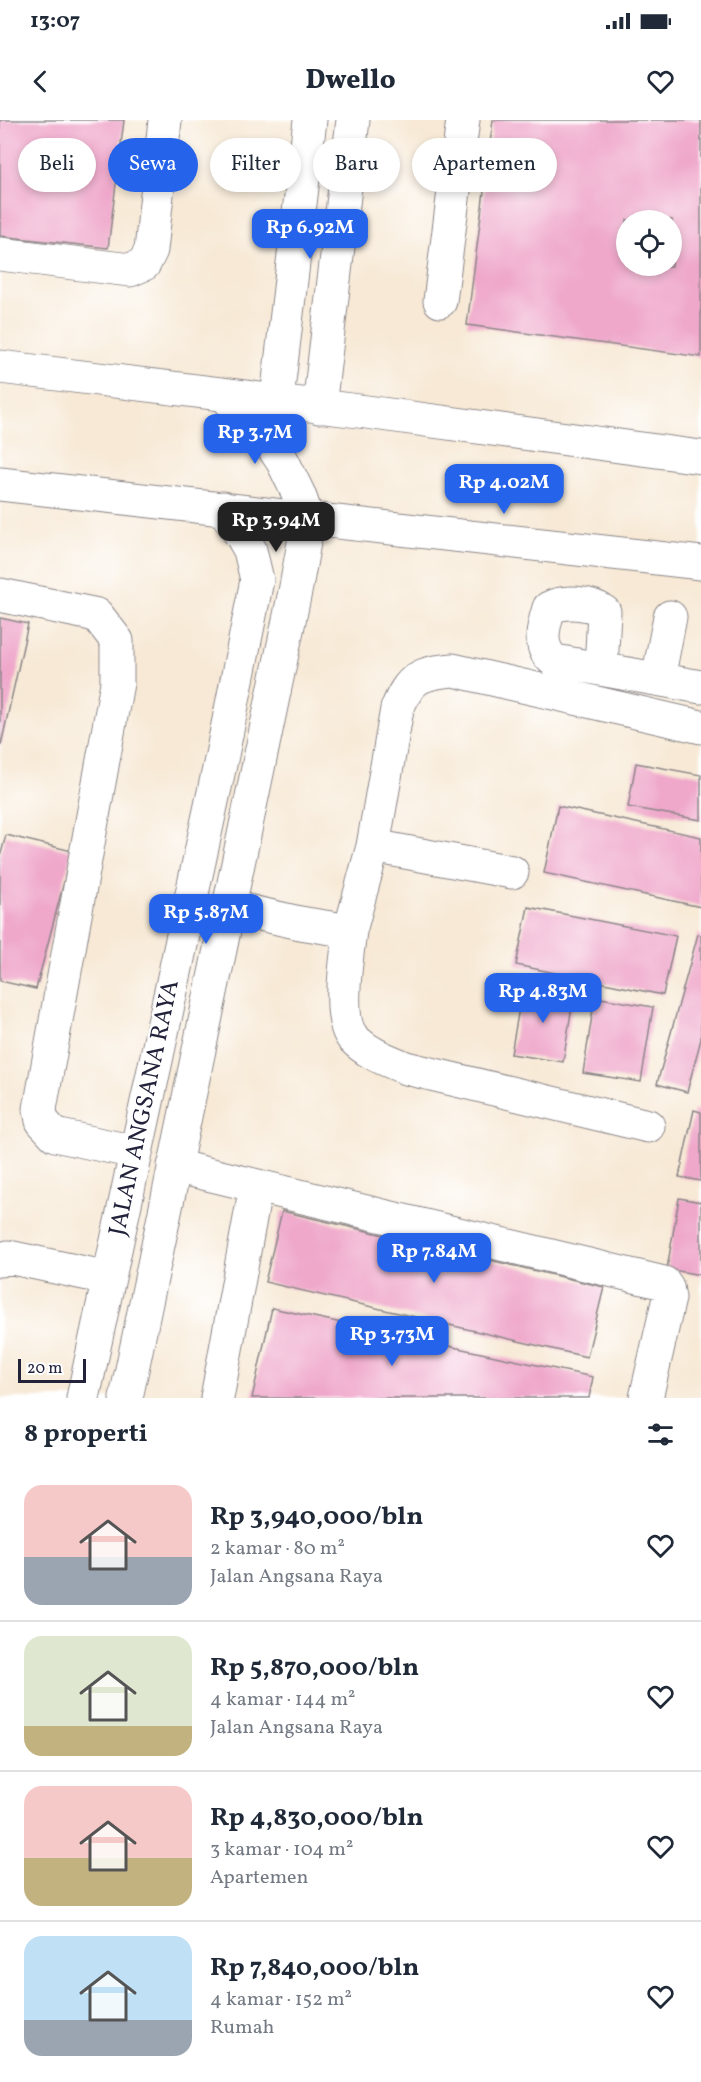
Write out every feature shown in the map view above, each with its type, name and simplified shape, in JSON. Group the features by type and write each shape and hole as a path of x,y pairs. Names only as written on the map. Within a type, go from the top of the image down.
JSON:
{"street":[{"path":"0,254 130,270 144,264 151,250 165,120"},
{"path":"310,120 278,401 282,438 297,472 304,484 324,506 348,524"},
{"path":"319,407 353,120"},
{"path":"440,301 463,120"},
{"path":"0,367 701,457"},
{"path":"225,396 253,422 276,451 294,484 306,519"},
{"path":"0,484 701,562"},
{"name":"JALAN ANGSANA RAYA","path":"83,1398 222,755 256,580 249,550 223,508"},
{"name":"JALAN ANGSANA RAYA","path":"126,1398 296,587 306,519"},
{"path":"0,595 97,615 117,641 117,683 40,1109 42,1121 55,1135 135,1152"},
{"path":"658,679 670,617"},
{"path":"601,669 701,687"},
{"path":"648,1126 406,1068 379,1057 352,1036 344,1014 350,931 373,846 397,709 403,696 417,679 429,672 453,670 701,727"},
{"path":"373,846 512,872"},
{"path":"229,907 300,923 350,931"},
{"path":"174,1166 664,1283 669,1298 646,1398"},
{"path":"216,1398 256,1186"},
{"path":"0,1260 8,1257 108,1278"}],"building":[{"path":"0,120 124,120 122,138 108,138 108,192 115,192 108,248 0,236"},
{"path":"493,120 701,120 701,357 467,325 484,192 557,192 557,138 491,138"},
{"path":"0,618 28,624 1,745 0,745"},
{"path":"636,763 701,775 701,820 628,807"},
{"path":"558,806 701,837 701,907 544,873"},
{"path":"6,835 72,851 36,989 0,981 0,857"},
{"path":"528,907 676,936 663,995 516,965"},
{"path":"698,934 701,935 701,1039 687,1092 657,1084"},
{"path":"523,985 574,994 563,1062 511,1054"},
{"path":"595,997 653,1007 641,1082 583,1073"},
{"path":"694,1110 701,1112 701,1181 679,1177"},
{"path":"679,1198 701,1202 701,1275 667,1269"},
{"path":"282,1211 604,1287 587,1357 265,1282"},
{"path":"272,1308 593,1377 589,1398 252,1398"}]}
